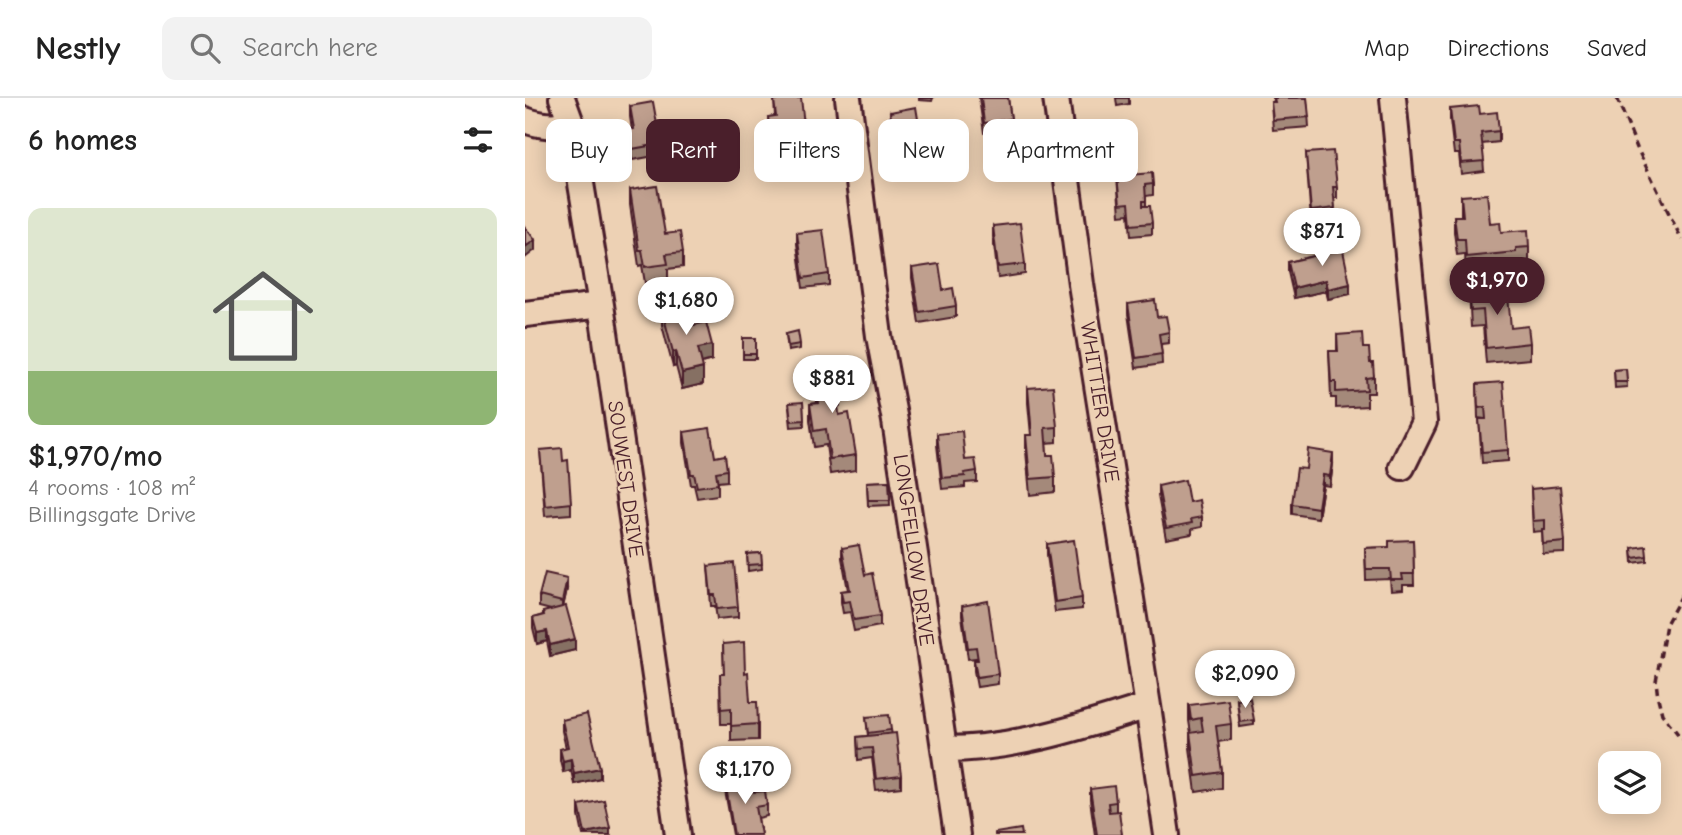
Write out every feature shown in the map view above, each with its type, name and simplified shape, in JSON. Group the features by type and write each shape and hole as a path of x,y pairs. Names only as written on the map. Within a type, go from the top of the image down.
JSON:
{"street":[{"name":"SOUWEST DRIVE","path":"562,98 570,119"},
{"name":"LONGFELLOW DRIVE","path":"848,98 879,336 895,421 957,835"},
{"name":"WHITTIER DRIVE","path":"1056,98 1081,284 1167,835"},
{"path":"1393,98 1425,422 1402,467"},
{"path":"525,120 546,126"},
{"name":"SOUWEST DRIVE","path":"581,182 678,835"},
{"path":"525,314 601,305"},
{"path":"945,749 979,749 1022,743 1148,706"}],"path":[{"path":"1617,98 1637,148 1682,240"},
{"path":"1682,595 1666,624 1656,681 1662,714 1682,739"}],"building":[{"path":"801,98 803,119 768,119 776,116 774,100"},
{"path":"981,98 1008,98 1011,119 984,119"},
{"path":"1274,98 1307,98 1309,117 1273,120 1271,102 1275,102"},
{"path":"653,102 656,119 646,119 646,146 632,149 634,129 630,106"},
{"path":"1479,106 1480,114 1497,112 1499,131 1481,133 1484,161 1461,163 1459,143 1454,143 1450,109"},
{"path":"916,107 918,119 891,119 890,112"},
{"path":"1333,151 1337,187 1333,187 1335,208 1311,211 1306,153"},
{"path":"1152,173 1153,184 1145,185 1146,201 1143,201 1143,206 1150,206 1152,223 1131,225 1129,203 1120,204 1118,182 1138,182 1138,174"},
{"path":"657,186 665,234 680,232 683,252 666,254 668,264 645,267 642,250 639,250 630,190"},
{"path":"1487,194 1490,223 1500,222 1501,232 1528,230 1529,247 1516,248 1516,252 1466,257 1465,239 1457,239 1454,216 1463,216 1461,196"},
{"path":"1020,223 1025,264 998,267 993,226"},
{"path":"525,227 535,240 525,247"},
{"path":"823,230 829,274 803,278 797,233"},
{"path":"1341,241 1350,284 1328,289 1326,280 1294,288 1288,262 1322,254 1320,246"},
{"path":"939,264 943,290 953,288 956,306 919,312 912,268"},
{"path":"1507,285 1511,328 1528,326 1530,343 1486,348 1483,310 1471,311 1469,289"},
{"path":"1155,300 1157,317 1166,316 1169,332 1159,334 1162,354 1136,358 1128,304"},
{"path":"688,303 694,325 706,322 712,345 698,348 703,368 682,373 676,351 673,352 662,310"},
{"path":"798,331 800,344 788,346 786,334"},
{"path":"1362,333 1363,348 1369,348 1374,377 1366,378 1367,390 1336,392 1336,382 1331,382 1329,351 1338,351 1337,335"},
{"path":"743,338 756,338 756,354 743,354"},
{"path":"837,367 839,415 849,413 856,455 830,459 826,429 814,431 810,404 819,403 814,371"},
{"path":"1626,369 1627,382 1615,382 1614,370"},
{"path":"1503,382 1508,450 1482,452 1479,419 1486,419 1485,407 1478,408 1477,384"},
{"path":"1053,386 1057,427 1045,428 1047,455 1053,455 1055,477 1030,479 1026,435 1032,435 1028,388"},
{"path":"803,402 804,420 791,421 789,403"},
{"path":"710,428 715,457 725,455 727,470 716,472 718,484 697,487 694,474 691,474 684,432"},
{"path":"962,431 965,460 975,459 977,471 964,473 965,476 942,478 937,434"},
{"path":"562,448 563,461 568,460 571,503 545,506 540,450"},
{"path":"1308,449 1333,453 1330,476 1323,475 1318,508 1292,504 1297,468 1306,469"},
{"path":"1185,480 1189,502 1199,500 1202,517 1191,519 1192,523 1166,528 1158,486"},
{"path":"889,481 890,500 868,500 867,482"},
{"path":"1560,486 1565,542 1543,544 1542,530 1545,530 1545,520 1533,521 1531,489"},
{"path":"1074,540 1082,598 1055,602 1047,544"},
{"path":"1413,540 1414,574 1402,574 1403,580 1391,580 1390,569 1366,569 1365,548 1389,547 1389,541"},
{"path":"859,545 865,575 872,573 880,616 854,620 850,601 843,602 841,591 850,590 842,548"},
{"path":"1646,546 1647,556 1633,558 1632,548"},
{"path":"761,553 762,564 748,565 747,554"},
{"path":"734,563 738,607 717,609 715,595 711,595 708,566"},
{"path":"545,573 567,578 562,602 539,596"},
{"path":"988,601 998,674 977,677 974,660 978,660 976,647 968,648 962,606"},
{"path":"566,606 575,639 550,645 547,631 537,633 533,618 544,615 543,612"},
{"path":"744,642 745,673 748,672 750,702 757,702 758,724 731,726 731,708 721,709 723,644"},
{"path":"1250,698 1254,720 1240,722 1237,700"},
{"path":"1228,700 1231,724 1216,726 1222,772 1196,776 1190,733 1203,731 1201,718 1191,720 1189,705"},
{"path":"587,714 600,768 574,773 571,759 563,761 560,749 568,747 562,720"},
{"path":"889,715 891,730 868,733 866,717"},
{"path":"896,733 901,776 876,779 872,748 858,749 857,737"},
{"path":"752,776 754,792 765,791 767,805 756,807 761,835 734,835 725,781"},
{"path":"1114,786 1116,802 1108,803 1109,812 1119,811 1122,835 1097,835 1090,789"},
{"path":"604,800 610,828 585,833 579,805"},
{"path":"1021,829 1022,835 995,835 995,833"}]}
